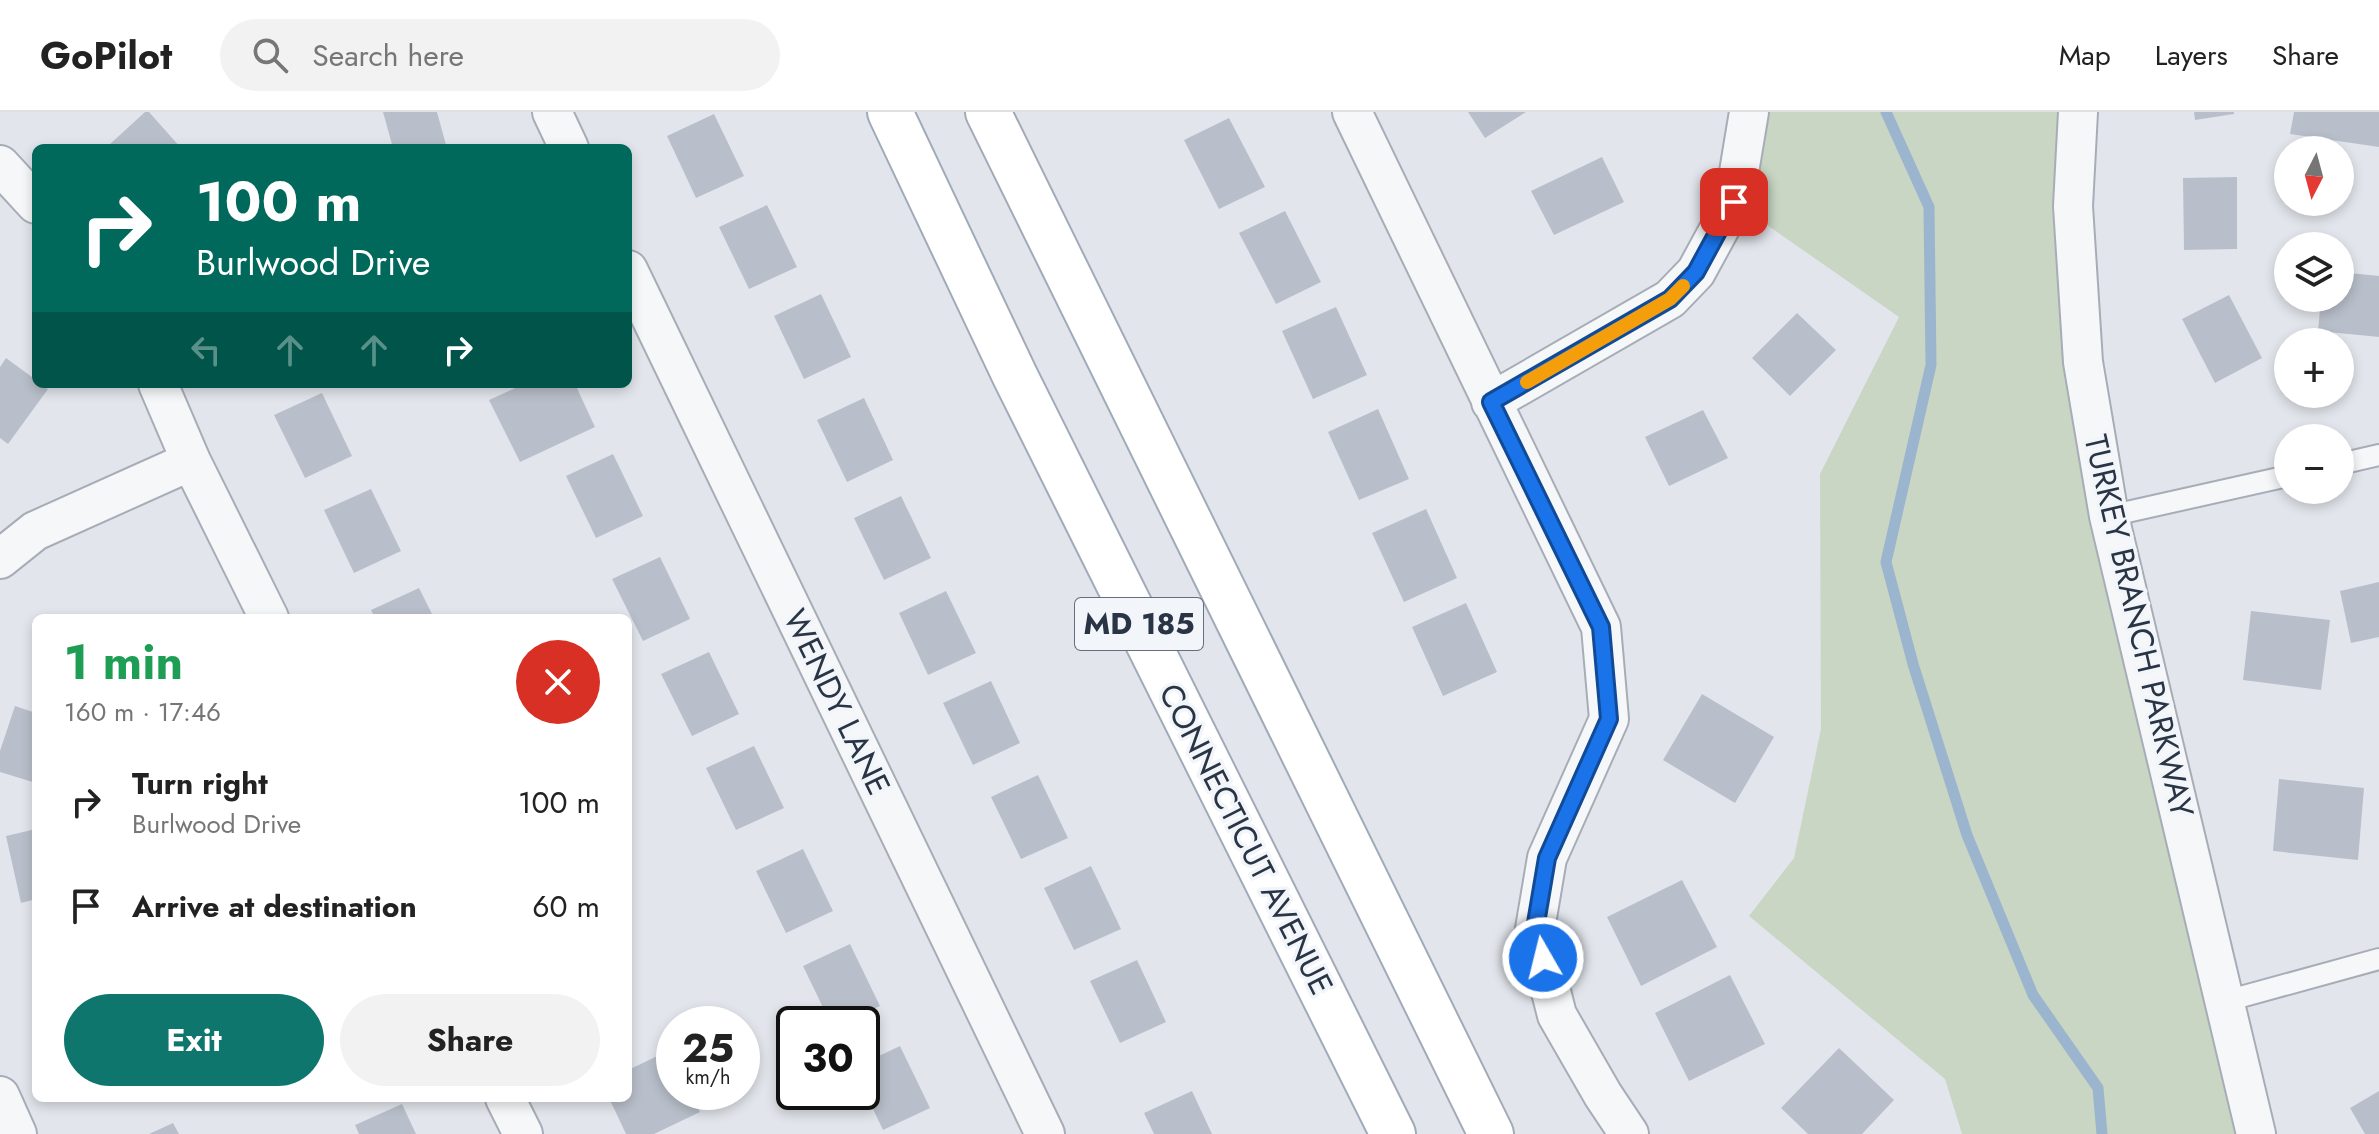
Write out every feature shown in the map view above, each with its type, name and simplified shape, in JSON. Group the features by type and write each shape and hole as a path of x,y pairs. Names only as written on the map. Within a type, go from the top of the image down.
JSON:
{"main road":[{"name":"CONNECTICUT AVENUE","path":"890,112 1015,376 1393,1134"},
{"name":"MD 185","path":"988,112 1491,1134"}],"street":[{"path":"552,112 567,144"},
{"path":"1352,112 1601,627 1609,719 1547,858 1535,929 1557,1015 1629,1134"},
{"path":"1491,402 1670,299 1696,272 1734,202 1749,112"},
{"name":"TURKEY BRANCH PARKWAY","path":"2078,112 2073,206 2083,362 2109,516 2256,1134"},
{"path":"0,165 32,200"},
{"name":"WENDY LANE","path":"632,278 1045,1134"},
{"path":"160,388 191,461 267,614"},
{"path":"0,559 35,531 191,461"},
{"path":"0,1096 17,1134"},
{"path":"507,1102 523,1134"}],"lane":[{"path":"2354,461 2379,455"},
{"path":"2109,516 2274,479"},
{"path":"2226,1001 2379,959"}],"green space":[{"path":"1749,112 2078,112 2083,362 2256,1134 1962,1134 1945,1079 1749,916 1794,858 1821,729 1820,474 1899,317 1734,202"}],"building":[{"path":"145,112 149,112 177,144 110,144"},
{"path":"383,112 437,112 446,144 392,144"},
{"path":"1468,112 1526,112 1485,138"},
{"path":"2194,112 2234,112 2234,114 2195,120"},
{"path":"2294,112 2379,112 2379,147 2354,143 2354,136 2290,134"},
{"path":"714,114 744,176 696,198 667,136"},
{"path":"1229,118 1265,187 1219,209 1184,140"},
{"path":"1602,157 1624,202 1554,235 1531,191"},
{"path":"2237,177 2237,249 2184,250 2183,178"},
{"path":"767,205 797,267 749,289 719,227"},
{"path":"1285,211 1321,282 1276,304 1239,233"},
{"path":"2354,273 2379,276 2379,337 2354,335 2354,328 2318,328 2320,312 2354,312"},
{"path":"821,294 851,357 804,379 774,316"},
{"path":"2229,295 2262,358 2215,383 2182,319"},
{"path":"1336,307 1367,375 1313,399 1282,331"},
{"path":"1797,313 1836,350 1790,396 1752,358"},
{"path":"6,358 32,377 32,388 48,389 8,444 0,438 0,367"},
{"path":"515,388 577,388 595,427 520,462 489,400"},
{"path":"322,393 352,456 305,478 274,415"},
{"path":"864,398 893,460 847,482 817,420"},
{"path":"1378,409 1409,479 1359,500 1328,432"},
{"path":"1703,410 1728,458 1669,486 1645,437"},
{"path":"613,454 643,516 596,538 566,476"},
{"path":"371,489 401,551 354,573 324,510"},
{"path":"901,496 931,558 884,580 854,518"},
{"path":"1426,509 1457,578 1404,602 1372,533"},
{"path":"660,557 690,619 643,641 612,579"},
{"path":"2379,582 2379,637 2351,643 2340,591"},
{"path":"419,588 432,614 373,614 371,610"},
{"path":"946,591 976,653 928,675 899,613"},
{"path":"1466,603 1497,672 1443,696 1412,627"},
{"path":"2251,611 2330,620 2321,690 2243,680"},
{"path":"709,652 739,714 692,736 661,674"},
{"path":"991,681 1020,743 973,765 943,703"},
{"path":"1702,694 1774,737 1735,803 1663,760"},
{"path":"15,706 32,712 32,782 0,772 0,751"},
{"path":"754,746 784,808 736,830 706,768"},
{"path":"1038,775 1068,838 1021,859 991,797"},
{"path":"2279,779 2364,788 2358,860 2273,851"},
{"path":"32,830 32,900 21,903 6,836"},
{"path":"803,849 833,911 786,933 756,871"},
{"path":"1091,866 1121,929 1074,950 1044,888"},
{"path":"1682,880 1717,947 1641,986 1607,917"},
{"path":"850,944 880,1006 822,1006 803,966"},
{"path":"1137,960 1166,1022 1120,1043 1090,981"},
{"path":"1730,975 1765,1044 1689,1081 1655,1013"},
{"path":"900,1046 930,1108 883,1130 873,1110 880,1110 880,1055"},
{"path":"1839,1048 1894,1100 1862,1134 1808,1134 1781,1108"},
{"path":"656,1057 656,1110 700,1112 654,1134 626,1134 611,1102 632,1102 632,1068"},
{"path":"1192,1091 1212,1134 1154,1134 1144,1113"},
{"path":"2379,1091 2379,1134 2365,1134 2350,1108"},
{"path":"402,1104 416,1134 359,1134 355,1125"},
{"path":"173,1123 179,1134 149,1134"}],"waterway":[{"path":"1886,112 1929,207 1931,365 1886,562 1913,664 1967,835 2033,995 2098,1088 2102,1134"}],"slow traffic":[{"path":"1527,382 1670,299 1683,286"}],"route":[{"path":"1543,958 1535,929 1547,858 1609,719 1601,627 1491,402 1670,299 1696,272 1734,202"}]}
